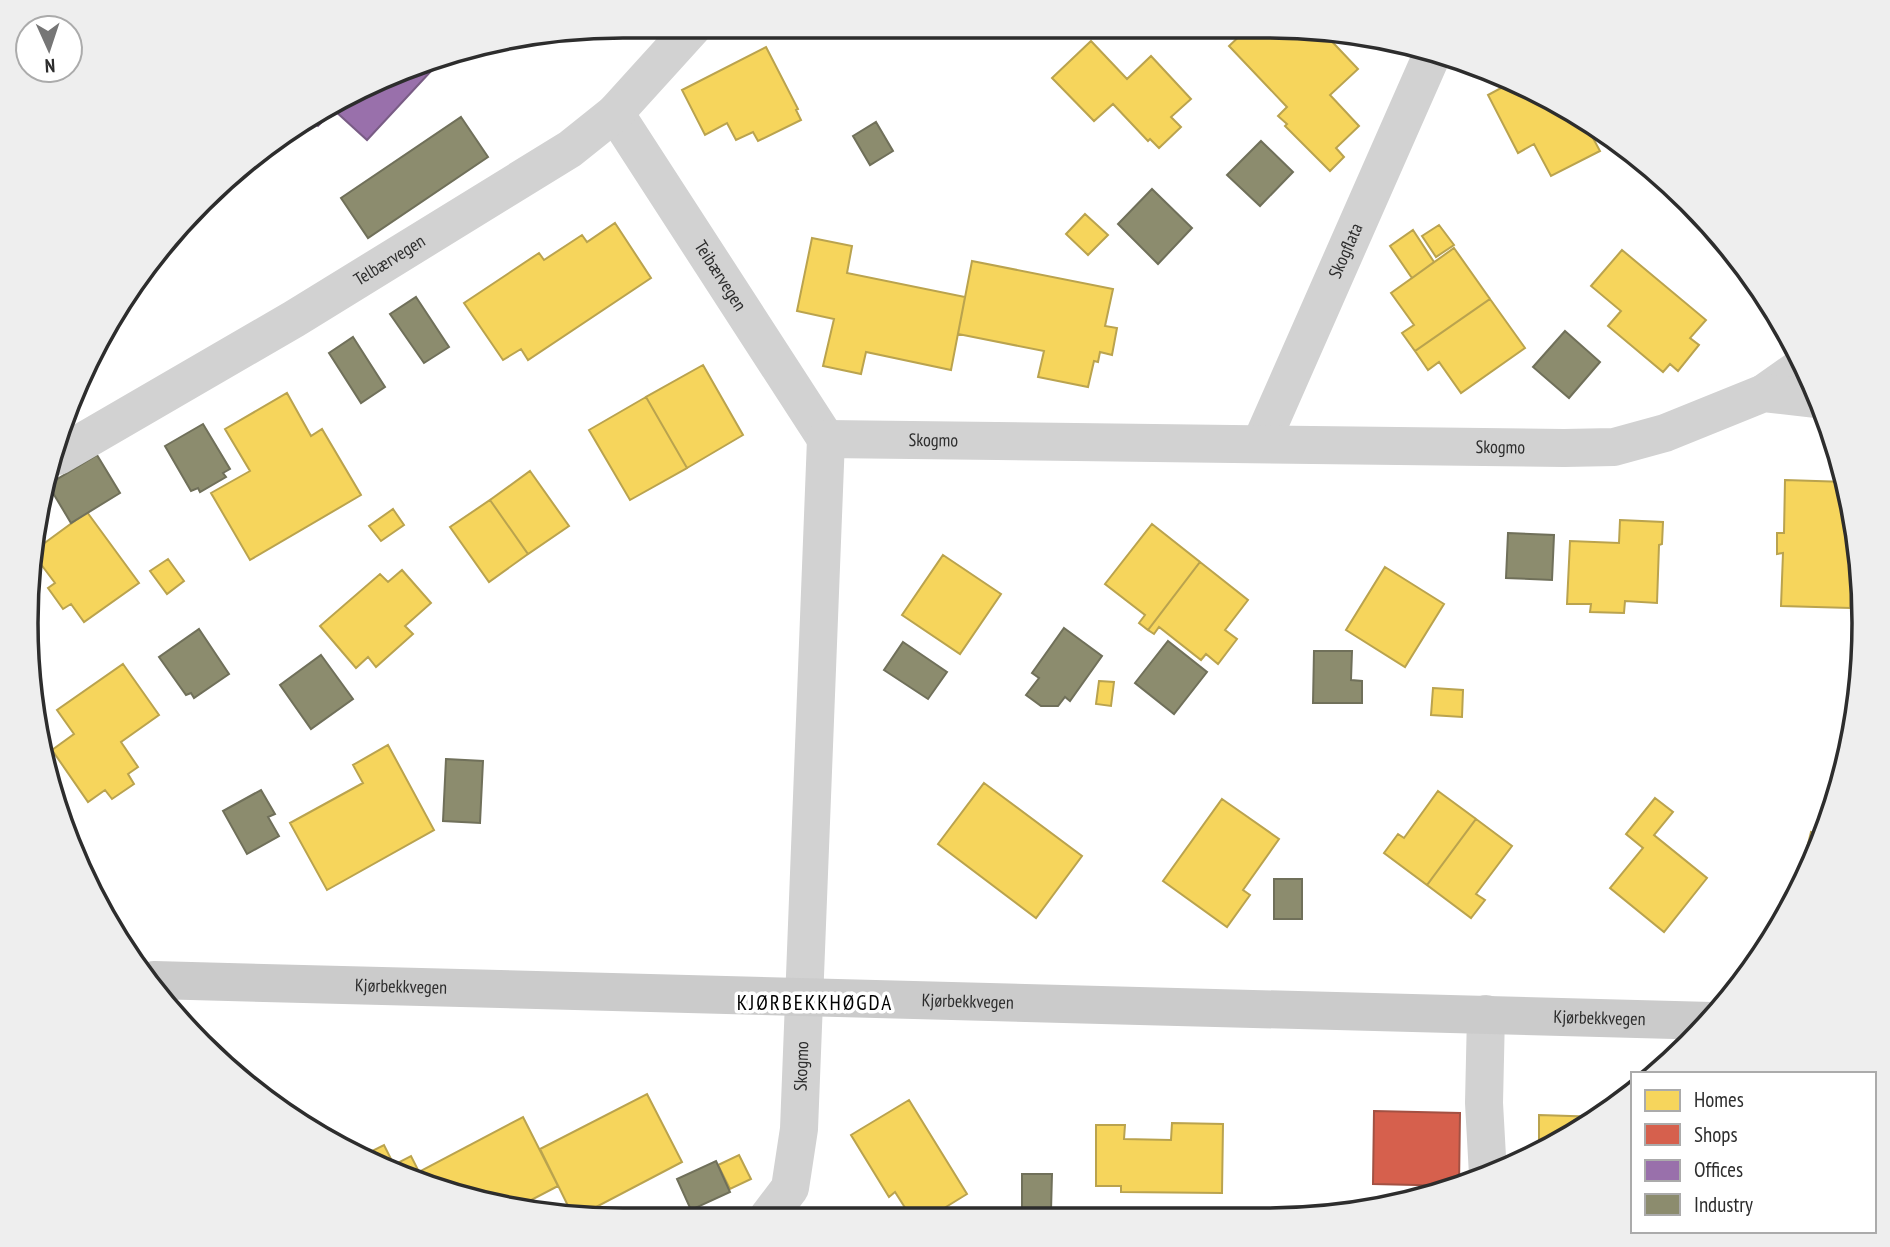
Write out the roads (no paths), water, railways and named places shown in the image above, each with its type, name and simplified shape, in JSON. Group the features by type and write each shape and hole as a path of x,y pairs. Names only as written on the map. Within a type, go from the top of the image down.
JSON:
{"street":[{"name":"Telbærvegen","path":"64,452 305,312 570,149 615,113 683,38"},
{"name":"Skogflata","path":"1261,443 1429,62"},
{"name":"Teibærvegen","path":"615,113 825,439"},
{"path":"1764,394 1794,372"},
{"name":"Skogmo","path":"775,1208 790,1188 799,1129 825,439 1614,447 1665,433 1764,394 1806,398"},
{"name":"Kjørbekkvegen","path":"159,980 1695,1020"},
{"path":"1486,1014 1484,1103 1487,1165"}],"district":[{"name":"KJØRBEKKHØGDA","path":"815,1003"}]}
